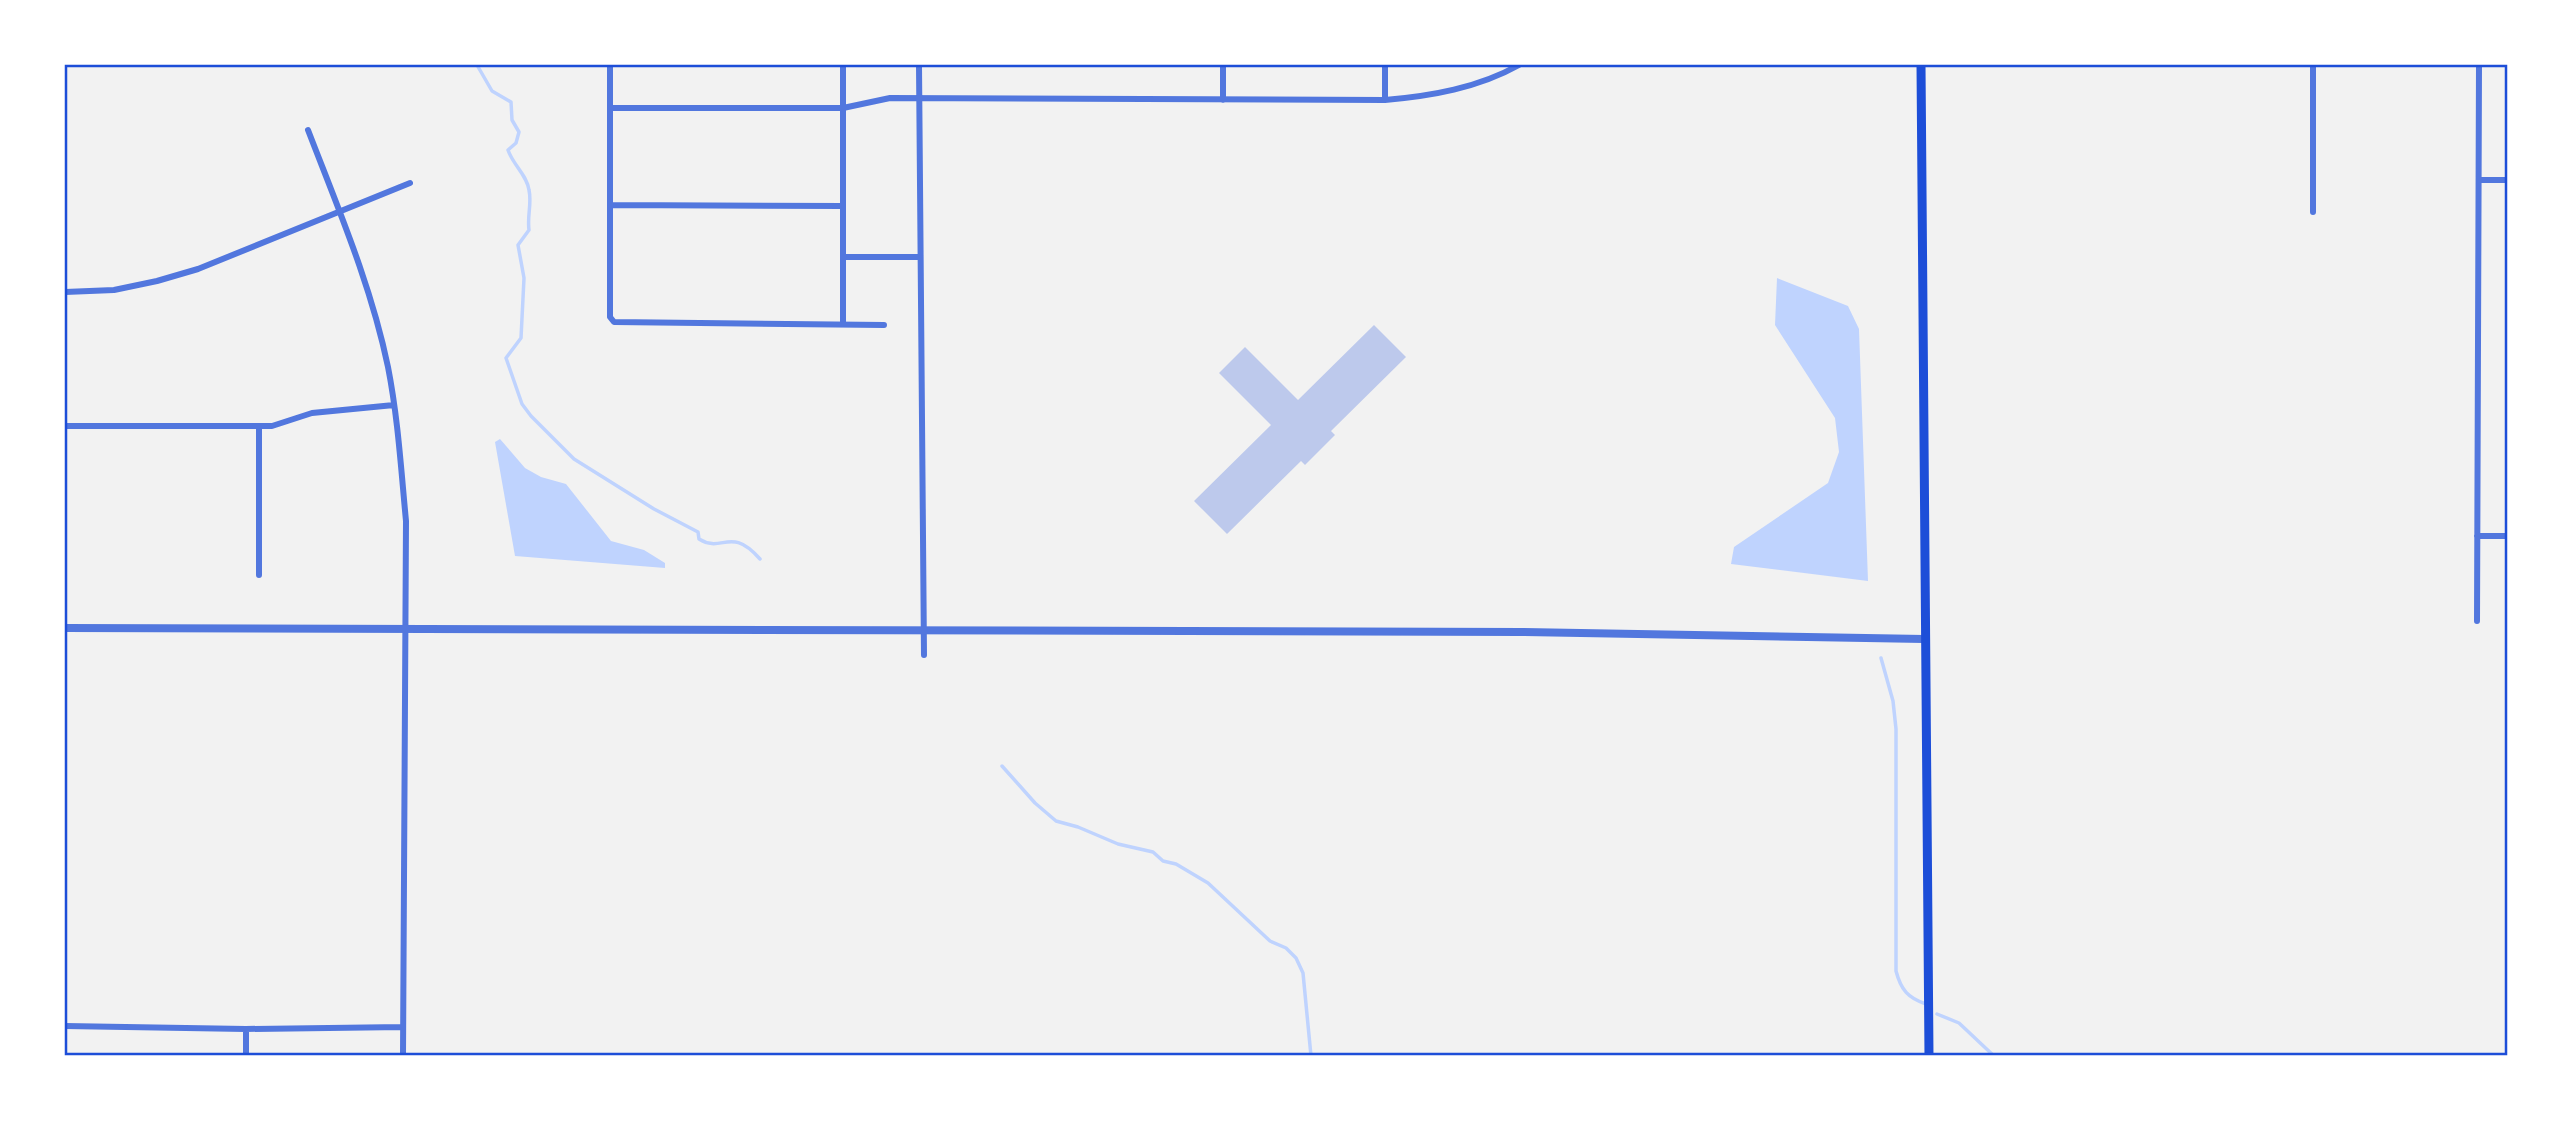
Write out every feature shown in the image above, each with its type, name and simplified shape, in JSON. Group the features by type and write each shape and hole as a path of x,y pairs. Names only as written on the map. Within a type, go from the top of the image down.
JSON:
{"main road":[{"path":"1921,65 1929,1056"}],"street":[{"path":"610,65 610,317 614,322 884,325"},
{"path":"843,65 843,324"},
{"path":"919,65 924,655"},
{"path":"1223,65 1223,100"},
{"path":"1385,65 1385,100"},
{"path":"610,107 843,108 890,98 1385,100 1452,90 1519,65"},
{"path":"2313,65 2313,212"},
{"path":"2477,621 2479,65"},
{"path":"308,130 359,262 376,319 394,405 406,521 403,1056"},
{"path":"2479,180 2507,180"},
{"path":"65,292 114,290 198,269 410,183"},
{"path":"610,205 843,206"},
{"path":"843,257 920,257"},
{"path":"65,426 272,426 312,413 394,405"},
{"path":"259,426 259,575"},
{"path":"2477,536 2507,536"},
{"path":"65,628 1522,632 1924,644"},
{"path":"65,1026 246,1029 403,1027"},
{"path":"246,1029 246,1056"}],"water":[{"path":"1777,278 1848,306 1859,329 1868,581 1731,564 1734,547 1828,483 1839,452 1835,418 1775,325"},
{"path":"500,439 525,468 541,477 566,484 611,541 644,550 665,563 665,568 515,556 495,442"}],"building":[{"path":"1374,325 1406,357 1331,431 1335,435 1305,465 1301,461 1227,534 1194,501 1271,425 1219,373 1245,347 1298,400"}],"waterway":[{"path":"477,65 492,91 511,102 512,120 519,132 516,143 508,150 526,180 530,195 529,230 518,245 524,278 521,338 506,358 522,404 574,459 654,509 698,532 699,539 714,544 741,544 760,559"},
{"path":"1881,658 1893,701 1896,729 1896,971 1906,992 1926,1004"},
{"path":"1002,766 1035,803 1056,821 1118,844 1153,852 1163,861 1176,864 1208,883 1270,941 1286,948 1296,958 1303,973 1311,1056"},
{"path":"1937,1014 1959,1023 1994,1056"}]}
